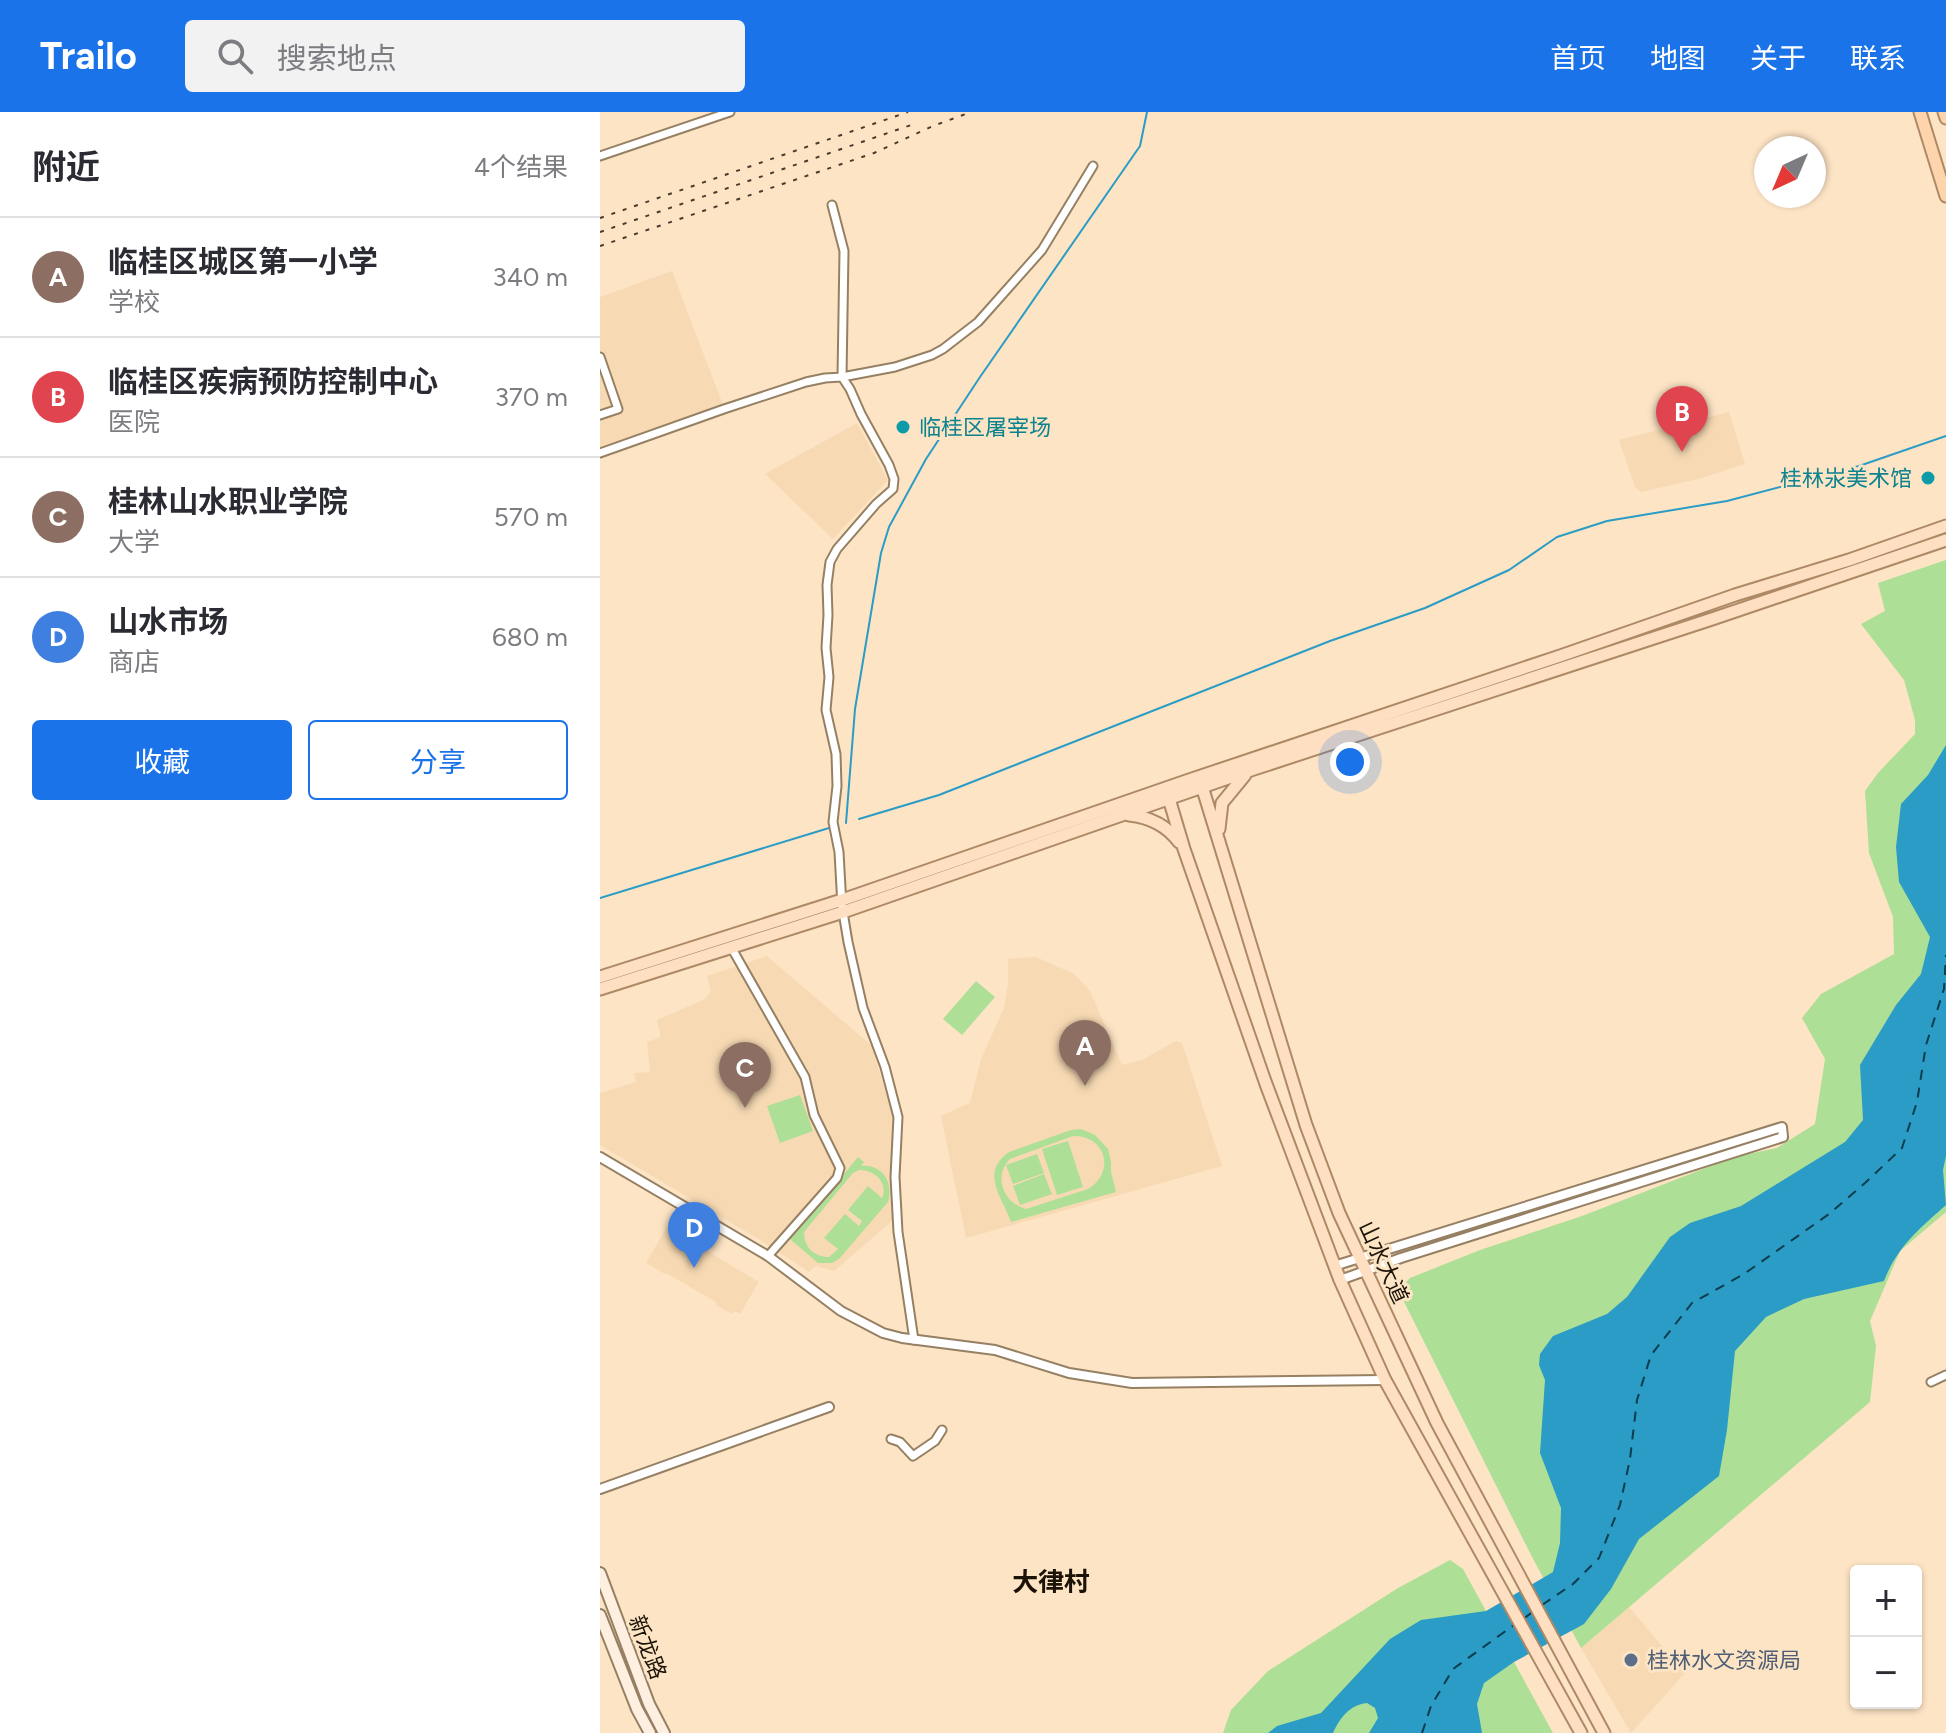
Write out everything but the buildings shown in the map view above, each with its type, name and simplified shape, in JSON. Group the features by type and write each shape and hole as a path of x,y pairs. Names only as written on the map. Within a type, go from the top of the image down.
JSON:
{"highway":[{"path":"1920,112 1946,196"},
{"path":"1944,112 1946,118"}],"main road":[{"path":"600,989 731,947 1735,595 1946,526"},
{"path":"1201,782 1248,772 1946,540"},
{"path":"1219,838 1222,803 1248,772"},
{"name":"山水大道","path":"1201,782 1306,1125 1339,1213 1437,1423 1604,1733"},
{"path":"600,977 843,906 1124,815 1167,794"},
{"name":"山水大道","path":"1167,794 1266,1084 1340,1280 1385,1380 1581,1733"},
{"path":"1124,815 1138,816 1164,827 1184,849"},
{"name":"新龙路","path":"600,1573 649,1704 664,1733"},
{"name":"新龙路","path":"600,1615 637,1709 650,1733"}],"street":[{"path":"600,156 730,112"},
{"path":"600,453 806,382 895,367 943,349 978,322 1042,250 1093,166"},
{"path":"832,205 844,251 842,377 894,479 893,489 837,549 828,573 826,648 829,677 826,710 836,754 837,792 833,822 839,852 843,906 859,995 897,1111 896,1216 914,1340"},
{"path":"600,357 618,409 600,415"},
{"path":"731,947 805,1077 814,1115 840,1168 837,1178 768,1256"},
{"path":"1334,1266 1363,1264 1783,1137 1782,1127 1363,1264 1340,1280"},
{"path":"600,1157 768,1256 841,1311 883,1333 995,1350 1069,1373 1132,1383 1385,1380"},
{"path":"1931,1382 1946,1375"},
{"path":"600,1489 829,1407"},
{"path":"891,1439 900,1442 913,1456 935,1441 942,1430"}],"shaded area":[{"path":"672,271 723,405 600,449 600,297"},
{"path":"1729,412 1745,464 1641,492 1635,487 1619,440"},
{"path":"857,423 888,480 833,539 765,474"},
{"path":"767,956 871,1045 895,1123 892,1221 834,1271 816,1266 809,1272 600,1145 600,1093 636,1082 634,1073 650,1072 647,1042 661,1037 657,1020 705,999 711,991 707,976"},
{"path":"1036,957 1074,974 1090,991 1122,1065 1142,1060 1176,1041 1182,1043 1222,1166 966,1238 941,1116 970,1103 981,1059 1004,1008 1008,959"},
{"path":"667,1227 759,1282 740,1314 734,1311 732,1314 646,1263"},
{"name":"桂林水文资源局","path":"1629,1607 1685,1673 1631,1733 1581,1648"}],"green space":[{"path":"1946,560 1946,1212 1900,1251 1870,1321 1876,1346 1870,1402 1581,1648 1398,1290 1410,1278 1480,1250 1582,1216 1734,1157 1777,1148 1815,1124 1825,1059 1802,1018 1821,994 1894,954 1893,917 1869,853 1865,791 1915,734 1915,720 1904,680 1861,624 1885,611 1878,583"},
{"path":"976,981 995,997 962,1035 943,1019"},
{"path":"800,1095 813,1131 780,1143 767,1106"},
{"path":"1081,1129 1095,1135 1108,1149 1116,1192 1011,1222 994,1177 1000,1160 1009,1152","holes":["1073,1136 1084,1137 1100,1148 1104,1164 1097,1182 1088,1189 1026,1209 1006,1195 1002,1173 1010,1159"]},
{"path":"1068,1141 1083,1187 1057,1195 1042,1149"},
{"path":"1037,1154 1044,1173 1013,1184 1006,1165"},
{"path":"858,1157 864,1162 861,1166 875,1168 885,1176 889,1188 888,1202 839,1259 832,1263 818,1263 790,1239","holes":["865,1171 881,1181 884,1191 882,1198 868,1186 848,1210 862,1221 859,1226 845,1214 824,1238 838,1249 829,1257 814,1253 808,1247 804,1232 853,1173"]},
{"path":"1044,1174 1052,1194 1020,1205 1013,1186"},
{"path":"1450,1560 1463,1569 1553,1733 1223,1733 1231,1710 1268,1671 1398,1588"}],"water":[{"path":"1946,745 1946,1156 1943,1170 1946,1205 1902,1248 1884,1281 1804,1299 1766,1317 1735,1351 1719,1476 1639,1539 1611,1589 1584,1624 1514,1662 1484,1683 1477,1704 1482,1733 1369,1733 1378,1718 1375,1708 1367,1703 1355,1706 1346,1713 1333,1733 1268,1733 1277,1726 1321,1713 1390,1639 1421,1620 1486,1611 1553,1572 1560,1543 1561,1508 1540,1453 1545,1380 1539,1365 1540,1354 1553,1336 1607,1314 1627,1297 1670,1237 1690,1223 1741,1206 1845,1142 1863,1120 1860,1065 1896,1005 1921,974 1930,937 1899,882 1896,847 1901,804 1928,775"}],"waterway":[{"path":"846,823 855,709 881,553 889,527 926,459 980,377 1140,146 1147,112"},
{"path":"859,819 939,795 1330,641 1425,608 1509,570 1557,537 1607,521 1727,501 1859,466 1946,436"},
{"path":"600,898 829,828"}],"ferry route":[{"path":"1542,1605 1573,1584 1599,1558 1620,1505 1630,1459 1637,1400 1651,1355 1692,1303 1744,1274 1829,1214 1902,1148 1917,1102 1926,1045 1944,989 1946,955"},
{"path":"1523,1619 1534,1611"},
{"path":"1422,1733 1431,1706 1453,1669 1514,1625"}],"railway":[{"path":"600,218 908,112"},
{"path":"600,246 874,153 971,112"},
{"path":"600,232 917,123"}],"place":[{"name":"临桂区屠宰场","path":"903,427"},
{"name":"临桂区疾病预防控制中心","path":"1682,452"},
{"name":"桂林汖美术馆","path":"1928,478"},
{"name":"临桂区城区第一小学","path":"1085,1086"},
{"name":"桂林山水职业学院","path":"745,1108"},
{"name":"山水市场","path":"694,1268"},
{"name":"桂林水文资源局","path":"1631,1660"}],"district":[{"name":"大律村","path":"1051,1582"}]}
